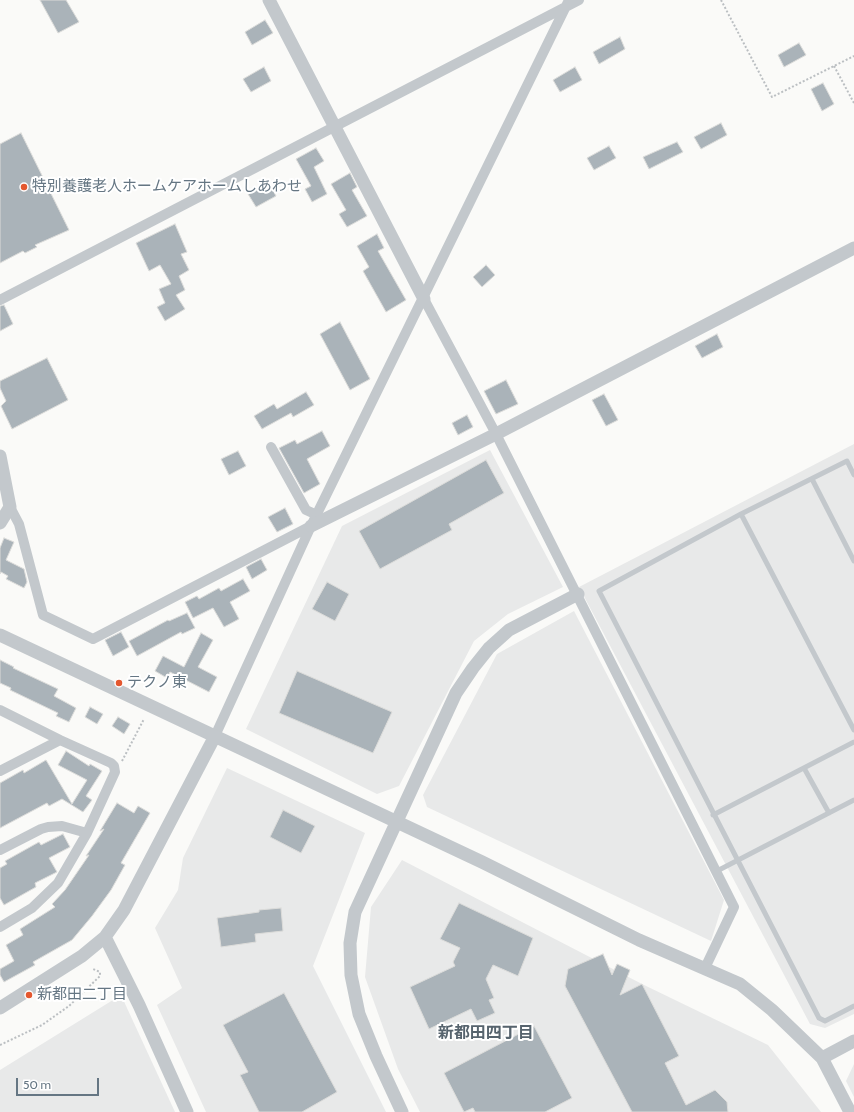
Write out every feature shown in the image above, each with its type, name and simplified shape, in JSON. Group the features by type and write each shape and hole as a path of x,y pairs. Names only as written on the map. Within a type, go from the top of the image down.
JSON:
{"street":[{"path":"269,0 334,127 496,434 578,594 734,907 705,968"},
{"path":"0,300 334,127 567,4 579,0"},
{"path":"0,1008 82,956 105,937 124,910 215,736 314,521 424,299 567,4"},
{"path":"0,456 10,507 19,524 43,615 93,639 314,521 496,434 854,248"},
{"path":"271,447 306,510 314,521"},
{"path":"0,523 10,507"},
{"path":"402,1112 376,1056 359,1014 351,974 350,943 355,912 456,693 473,668 489,648 509,630 578,594"},
{"path":"0,634 488,865 639,940 740,984 772,1010 822,1058 850,1112"},
{"path":"0,710 60,740 111,763 114,766 115,772 87,833 67,869 47,895 20,917 0,927"},
{"path":"0,771 60,740"},
{"path":"0,850 41,828 62,826 87,833"},
{"path":"105,937 139,1005 187,1112"},
{"path":"822,1058 854,1041"}],"lane":[{"path":"854,475 847,461 741,514 599,591 713,815 819,1018 825,1021 854,1006"},
{"path":"812,479 854,560"},
{"path":"741,514 854,730"},
{"path":"713,815 854,742"},
{"path":"804,768 829,813"},
{"path":"717,871 854,800"}],"path":[{"path":"721,0 772,97 854,56"},
{"path":"834,66 854,103"},
{"path":"115,772 144,719"},
{"path":"0,1045 42,1025 69,1006 100,976 100,972 93,969"}],"shaded area":[{"path":"854,444 854,1014 825,1028 810,1024 579,587"},
{"path":"490,450 563,587 508,614 474,641 399,786 377,794 246,729 342,526"},
{"path":"574,611 724,900 711,941 427,807 423,795 497,654"},
{"path":"227,768 365,833 313,966 386,1112 206,1112 157,1005 182,988 155,928 178,890 183,858"},
{"path":"402,860 642,984 768,1045 821,1112 420,1112 398,1069 365,977 371,907"},
{"path":"121,995 175,1112 0,1112 0,1070"},
{"path":"854,1064 854,1097 846,1081"}],"building":[{"path":"40,0 66,0 79,22 58,33"},
{"path":"265,20 273,33 252,45 245,32"},
{"path":"620,37 625,49 599,64 593,52"},
{"path":"799,43 806,55 784,67 778,55"},
{"path":"264,67 271,81 251,92 243,79"},
{"path":"575,67 582,80 560,92 553,80"},
{"path":"823,83 834,104 822,111 811,89"},
{"path":"721,123 727,135 701,149 694,137"},
{"name":"特別養護老人ホームケアホームしあわせ","path":"21,133 69,230 35,245 37,247 25,253 23,251 0,263 0,144"},
{"path":"677,142 683,152 649,169 643,157"},
{"path":"609,146 616,158 594,170 587,158"},
{"path":"316,148 324,161 314,167 327,194 312,202 305,189 311,186 296,159"},
{"path":"350,173 357,187 352,190 367,216 347,227 339,214 346,210 331,184"},
{"path":"269,183 276,196 256,207 248,194"},
{"path":"175,224 187,252 181,254 189,270 179,276 185,290 176,295 185,309 165,321 157,307 165,303 159,289 171,284 160,265 149,271 136,243"},
{"path":"377,234 384,248 378,251 406,300 386,312 363,271 369,267 357,246"},
{"path":"486,265 495,275 482,287 473,277"},
{"path":"4,305 13,324 0,331 0,306"},
{"path":"340,322 370,379 350,390 320,334"},
{"path":"717,334 723,347 702,358 695,346"},
{"path":"47,358 68,400 12,429 1,406 6,401 0,388 0,381"},
{"path":"506,380 518,404 496,414 484,391"},
{"path":"306,392 314,405 293,417 291,413 262,429 254,416 274,404 277,409"},
{"path":"604,394 618,420 606,426 592,400"},
{"path":"467,415 473,427 458,435 452,423"},
{"path":"322,431 330,446 307,459 320,484 304,493 279,448 295,440 297,444"},
{"path":"238,451 246,466 229,475 221,459"},
{"path":"486,460 504,493 449,524 452,530 380,569 359,531"},
{"path":"285,508 293,524 277,532 268,517"},
{"path":"4,538 14,542 6,560 24,569 27,582 24,588 6,579 8,576 1,572 0,574 0,548"},
{"path":"261,559 267,570 252,579 246,567"},
{"path":"243,579 250,591 230,602 239,619 224,627 213,608 193,618 185,602 197,596 199,599 219,588 221,591"},
{"path":"327,582 349,594 335,621 312,609"},
{"path":"187,613 195,628 182,634 181,632 137,656 129,641 168,620 169,621"},
{"path":"121,632 129,647 113,656 105,640"},
{"path":"201,633 213,640 198,667 217,677 209,692 170,672 167,678 155,671 163,656 184,667"},
{"path":"0,660 14,667 13,668 58,689 54,696 76,708 69,722 56,716 58,713 10,690 11,688 0,683"},
{"path":"297,671 392,712 373,753 279,713"},
{"path":"90,707 103,714 97,724 85,717"},
{"path":"118,717 130,724 124,734 112,726"},
{"path":"66,751 89,766 90,764 102,771 86,796 92,800 83,812 62,799 49,806 47,803 0,828 0,783 23,770 24,773 46,760 72,804 87,780 58,765"},
{"path":"117,803 134,813 138,806 150,813 121,863 125,865 111,890 72,940 33,962 35,965 4,982 0,975 0,969 14,961 6,945 23,935 20,929 55,907 52,904 65,890 89,855 86,856 104,829 100,831"},
{"path":"283,810 315,826 301,853 270,837"},
{"path":"63,834 70,847 49,858 57,872 35,883 36,887 4,905 0,898 0,868 7,864 5,861 39,842 41,845"},
{"path":"459,903 533,938 518,976 493,965 486,979 494,998 489,1000 495,1013 477,1021 471,1009 429,1029 410,987 455,966 453,962 460,948 440,939"},
{"path":"281,908 283,931 255,934 256,942 221,947 217,918 259,912 259,910"},
{"path":"603,954 612,975 617,964 630,970 620,995 642,984 679,1056 665,1063 686,1105 715,1090 727,1102 728,1112 632,1112 565,986 568,969"},
{"path":"284,993 337,1092 302,1112 259,1112 240,1075 248,1072 223,1025"},
{"path":"534,1026 572,1098 545,1112 475,1112 473,1108 464,1112 444,1073"}],"place":[{"name":"特別養護老人ホームケアホームしあわせ","path":"24,187"},
{"name":"テクノ東","path":"119,683"},
{"name":"新都田二丁目","path":"29,995"}],"district":[{"name":"新都田四丁目","path":"486,1033"}]}
